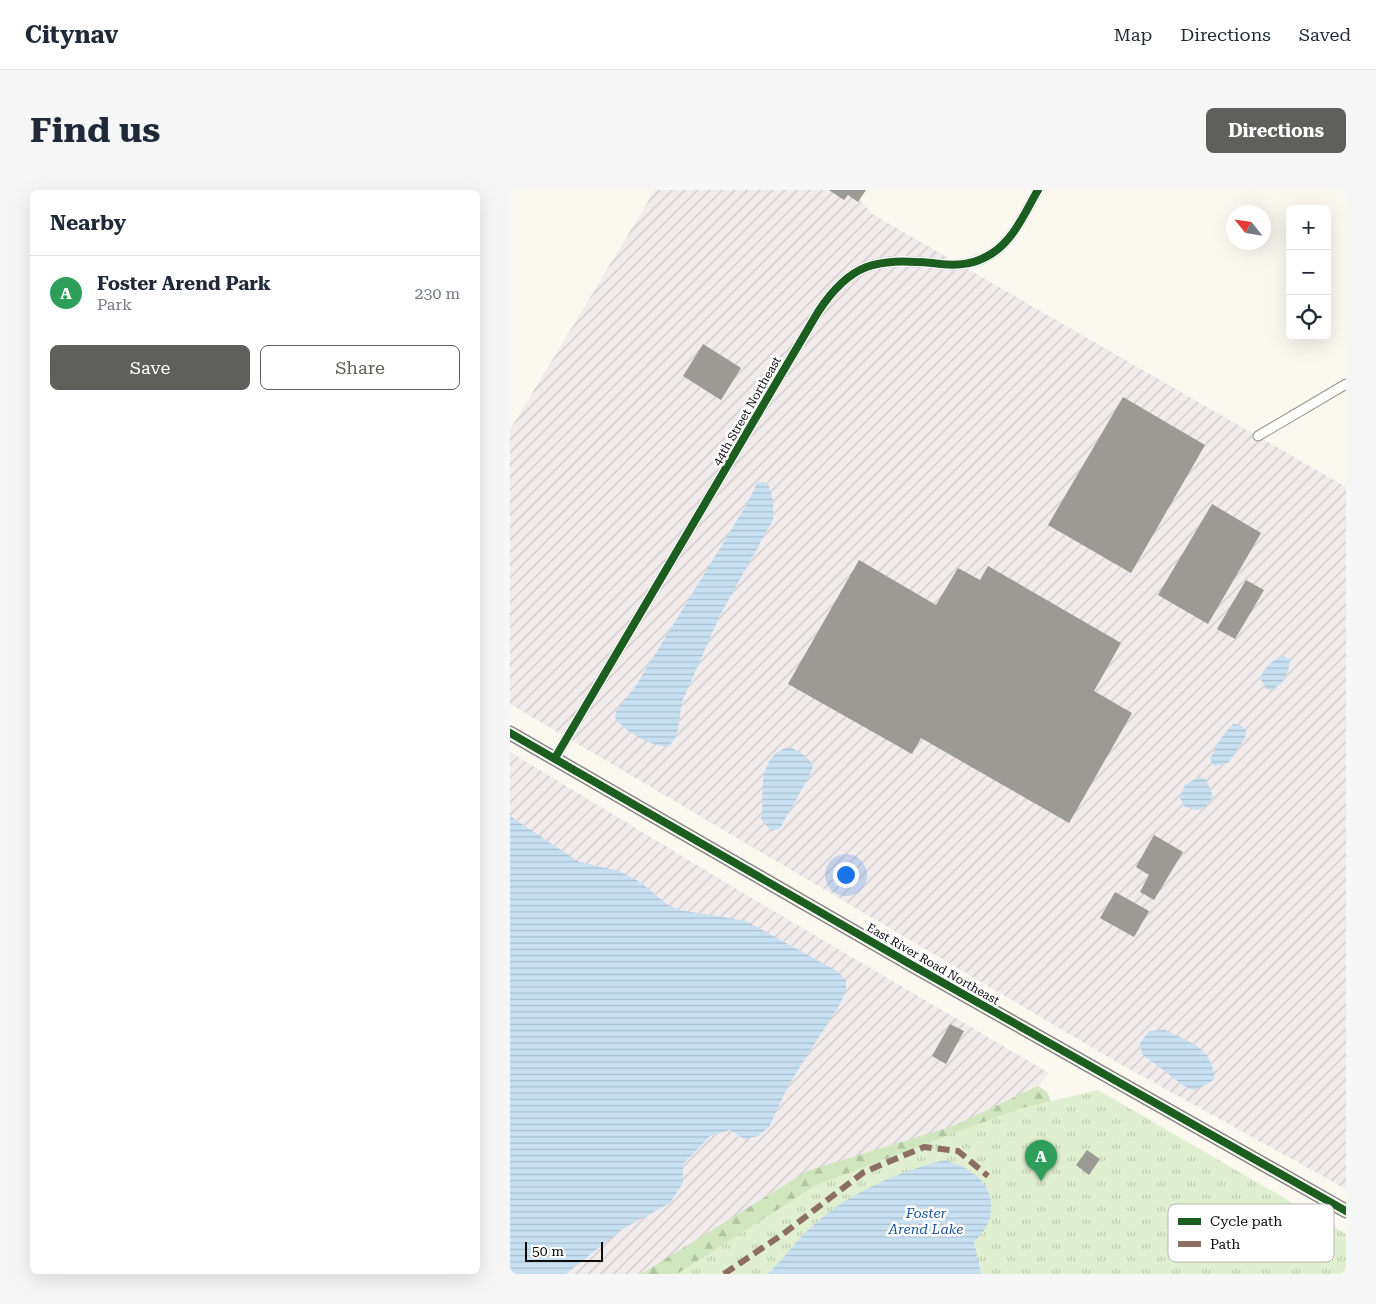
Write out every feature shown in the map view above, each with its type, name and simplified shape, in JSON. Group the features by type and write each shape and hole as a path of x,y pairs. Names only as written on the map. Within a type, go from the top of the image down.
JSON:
{"street":[{"name":"44th Street Northeast","path":"555,758 813,320 832,292 848,277 878,263 905,261 956,265 979,260 992,254 1012,235 1038,190"},
{"path":"1258,436 1346,384"},
{"name":"East River Road Northeast","path":"510,733 917,968 1334,1204"},
{"name":"East River Road Northeast","path":"1334,1204 1346,1211"}],"shaded area":[{"path":"655,190 864,190 859,199 872,214 1346,487 1346,1189 1120,1064 510,704 510,430"},
{"path":"510,752 743,893 1049,1073 1018,1109 677,1274 510,1274"}],"green space":[{"path":"1038,1086 1047,1092 1051,1101 768,1274 641,1274 807,1171 953,1126"},
{"path":"1098,1090 1294,1204 1168,1204 1168,1262 1334,1262 1334,1227 1346,1234 1346,1274 677,1274 816,1185 1018,1109"}],"water":[{"path":"764,482 769,486 773,501 773,520 720,615 682,702 678,730 674,740 669,746 662,746 647,741 631,733 619,722 615,717 617,709 635,687 747,504 757,483"},
{"path":"1283,656 1290,659 1285,677 1272,690 1266,689 1260,678 1264,670 1269,664"},
{"path":"1233,724 1240,725 1246,730 1245,738 1228,763 1214,766 1210,759 1221,738"},
{"path":"788,747 802,754 813,765 811,773 780,828 771,831 761,819 764,777 770,760 778,752"},
{"path":"1198,777 1206,779 1213,797 1205,807 1197,810 1185,807 1180,798 1185,785"},
{"path":"510,816 579,862 619,871 640,882 668,905 680,910 746,921 837,971 846,980 846,991 840,1004 788,1086 769,1127 758,1136 744,1139 730,1130 710,1136 683,1164 683,1183 670,1203 621,1230 566,1274 510,1274"},
{"path":"1165,1030 1204,1052 1212,1067 1215,1078 1208,1084 1194,1090 1184,1086 1142,1054 1140,1043 1149,1031"},
{"name":"Foster Arend Lake","path":"944,1160 975,1174 988,1190 991,1200 991,1211 988,1223 974,1242 981,1274 768,1274 804,1234 835,1208 887,1179"}],"building":[{"path":"829,190 866,190 858,202 848,195 844,200"},
{"path":"703,344 741,368 721,400 683,376"},
{"path":"1123,397 1205,445 1131,573 1048,525"},
{"path":"1212,504 1261,533 1208,624 1158,595"},
{"path":"859,560 936,605 958,568 980,580 988,566 1121,643 1094,691 1132,713 1069,823 921,738 912,754 788,684"},
{"path":"1246,580 1264,590 1235,639 1217,629"},
{"path":"1154,835 1183,852 1154,900 1140,892 1149,875 1136,867"},
{"path":"1115,892 1149,911 1134,937 1100,918"},
{"path":"950,1024 964,1031 946,1064 932,1056"},
{"path":"1087,1150 1100,1159 1089,1175 1076,1165"}],"marked path":[{"path":"724,1274 783,1234 864,1172 924,1147 958,1151 988,1176"}],"cycle path":[{"path":"555,758 818,312 841,283 866,267 880,263 912,262 955,265 970,263 984,258 999,248 1013,233 1038,190"},
{"path":"510,733 917,968 1334,1204"},
{"path":"1334,1204 1346,1211"}],"place":[{"name":"Foster Arend Park","path":"1041,1181"}]}
